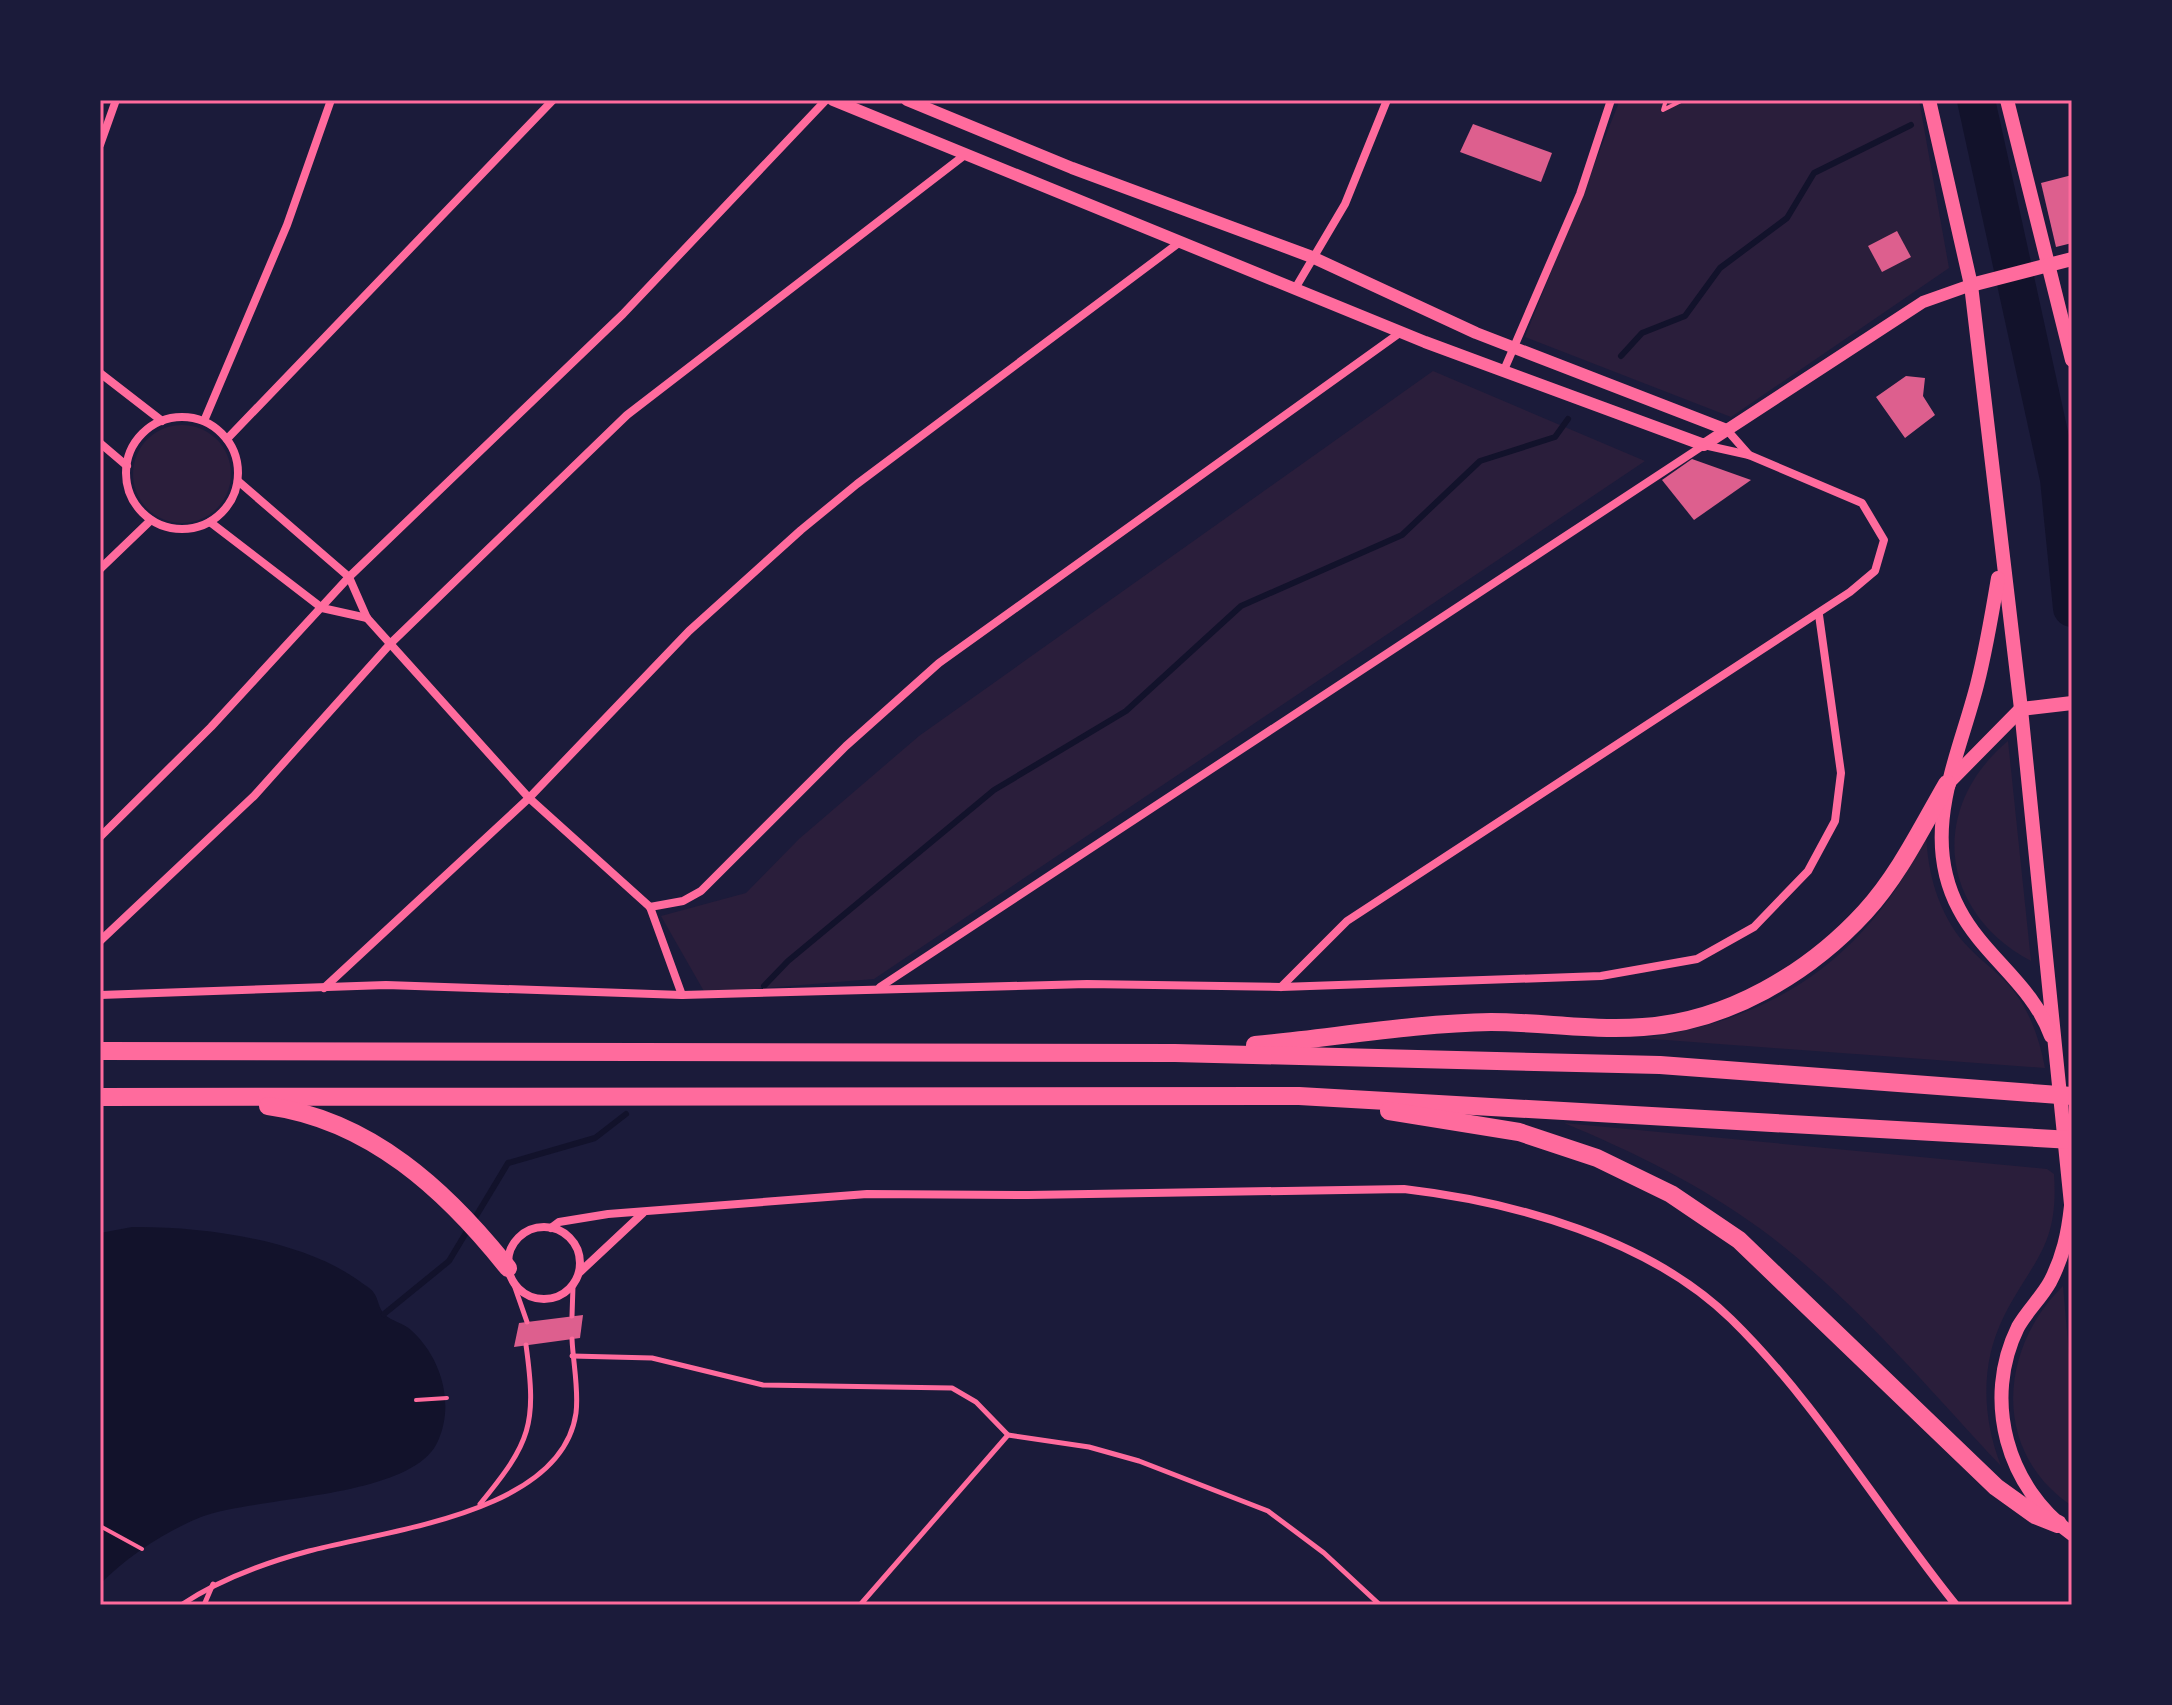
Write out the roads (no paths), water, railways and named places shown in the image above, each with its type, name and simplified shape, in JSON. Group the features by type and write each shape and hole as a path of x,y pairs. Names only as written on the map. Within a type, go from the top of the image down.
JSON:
{"highway":[{"path":"1175,1053 1489,1022 1644,1027 1706,1014 1743,1001 1788,977 1830,947 1866,911 1897,870 1947,784"},
{"path":"100,1051 1175,1053 1660,1065 2072,1096"},
{"path":"1299,1096 1519,1132 1597,1158 1671,1194 1739,1240 1996,1487 2035,1515 2065,1529"},
{"path":"100,1097 1299,1096 2072,1140"},
{"path":"169,1097 290,1109 350,1128 388,1152 443,1196 510,1275"}],"main road":[{"path":"1929,100 1974,285 2001,562 2024,708 2072,1214"},
{"path":"2007,100 2044,266 2072,360"},
{"path":"1974,285 2072,259"},
{"path":"2001,562 1976,687 1947,784 1941,846 1956,905 1972,932 2032,998 2056,1051"},
{"path":"1947,784 2024,708 2072,703"},
{"path":"2065,1529 2039,1505 2012,1459 2001,1407 2002,1380 2018,1329 2048,1285 2066,1247 2071,1206"}],"street":[{"path":"100,145 116,100"},
{"path":"204,421 287,225 331,100"},
{"path":"227,439 553,100"},
{"path":"100,837 211,727 349,577 623,314 826,100"},
{"path":"833,100 1401,332 1704,445 1749,455 1862,503 1884,540 1875,571 1819,615 1347,921 1281,987"},
{"path":"907,100 1072,168 1312,257 1514,347 1727,430 1749,455"},
{"path":"1296,287 1345,204 1387,100"},
{"path":"1504,370 1580,194 1611,100"},
{"path":"100,941 254,796 391,643 627,415 966,154"},
{"path":"323,989 529,798 689,631 801,530 867,476 1181,241"},
{"path":"879,987 1923,302 1974,285"},
{"path":"650,907 683,901 701,891 846,746 929,671 1401,332"},
{"path":"100,373 162,421"},
{"path":"179,417 204,421 227,439 238,466 238,481 228,504 210,522 180,529 151,520 131,497 127,466 138,439 162,421 179,417"},
{"path":"100,443 127,466"},
{"path":"238,481 349,577 367,618 529,798 650,907 682,995"},
{"path":"100,569 151,520"},
{"path":"210,522 322,608 367,618"},
{"path":"100,995 386,985 682,995 879,987 1087,984 1281,987 1601,976 1697,959 1754,927 1808,871 1835,821 1841,773 1819,615"},
{"path":"644,1213 579,1273 573,1286 562,1295 535,1299 510,1275 516,1242 526,1233 551,1228 559,1222 753,1201 867,1194 1028,1195 1404,1189 1517,1208 1610,1242 1655,1265 1730,1318 1805,1402 1956,1605"},
{"path":"551,1228 567,1235 576,1246 579,1273"}],"lane":[{"path":"510,1275 527,1322"},
{"path":"572,1316 573,1286"},
{"path":"181,1605 213,1583 306,1551 477,1508 529,1484 545,1472 565,1445 576,1412 572,1339"},
{"path":"477,1508 515,1462 532,1419 526,1345"},
{"path":"572,1356 652,1358 763,1385 952,1388 976,1402 1008,1435 1089,1447 1139,1461 1268,1511 1324,1553 1380,1605"},
{"path":"860,1605 1008,1435"},
{"path":"204,1605 213,1583"}],"waterway":[{"path":"1976,100 2059,479 2072,608"},
{"path":"1621,356 1642,333 1685,316 1720,268 1787,218 1814,173 1911,125"},
{"path":"764,986 788,961 994,790 1126,711 1241,606 1402,535 1480,461 1555,437 1568,419"},
{"path":"384,1314 449,1261 508,1163 595,1138 626,1114"}]}
